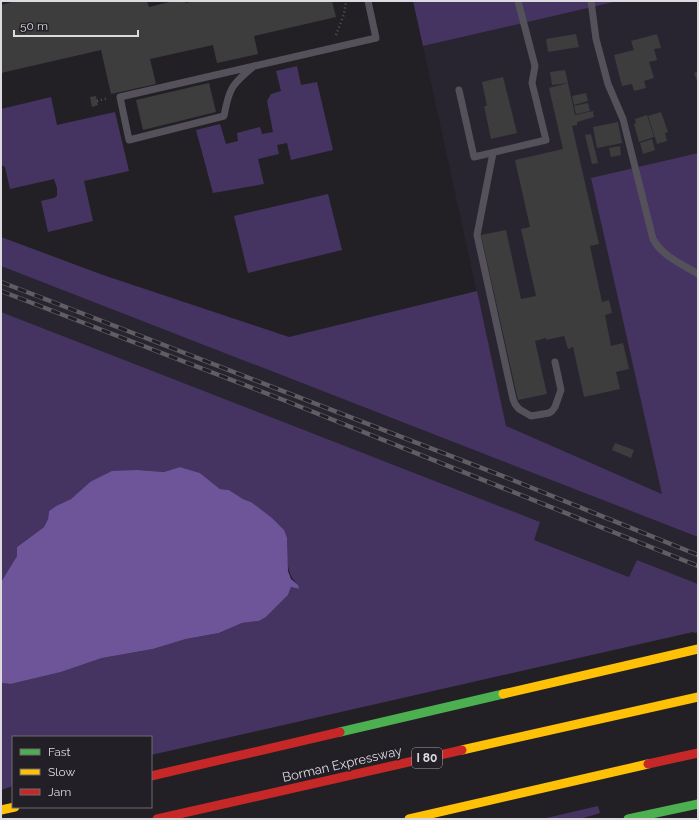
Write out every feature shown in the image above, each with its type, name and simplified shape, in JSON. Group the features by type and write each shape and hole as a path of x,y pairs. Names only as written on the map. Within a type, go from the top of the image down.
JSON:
{"highway":[{"path":"152,776 698,649"},
{"name":"Borman Expressway","path":"157,819 698,697"},
{"path":"409,819 698,753"},
{"path":"628,819 698,804"},
{"path":"1,810 12,808"},
{"path":"666,819 698,808"}],"lane":[{"path":"254,66 240,78 230,90 224,116 129,140 120,97 254,66 338,47 376,38 368,1"},
{"path":"459,90 474,157 546,140 532,83 535,66 518,1"},
{"path":"591,1 596,39 608,84 623,119 653,239 665,254 698,274"},
{"path":"493,153 477,235 513,399 519,409 527,415 535,416 549,413 555,407 561,390 555,362"}],"path":[{"path":"338,47 335,36 344,14 346,1"}],"shaded area":[{"path":"413,1 618,1 423,46"},
{"path":"618,1 698,1 698,153 591,178 663,494 506,426 423,46"},
{"path":"297,66 301,85 317,82 333,150 291,160 287,143 277,145 279,154 258,159 264,184 213,193 196,130 220,124 226,144 238,141 237,133 260,127 262,134 273,132 267,101 271,94 281,91 276,71"},
{"path":"51,97 57,125 115,112 129,171 84,181 93,221 48,232 41,201 57,196 57,188 54,179 10,189 5,167 1,165 1,109"},
{"path":"698,153 698,537 1,266 1,237 103,275 289,337 477,291 506,426 662,494 591,178"},
{"path":"328,194 342,250 248,273 234,216"},
{"path":"1,266 698,537 698,584 637,560 630,577 534,540 540,522 1,312"},
{"path":"1,312 540,522 534,540 629,577 637,560 698,584 698,632 152,755 152,736 12,736 12,786 1,790 1,683 11,684 61,672 102,658 153,649 186,639 219,633 242,623 259,621 266,617 288,595 291,587 298,589 298,585 289,569 287,557 287,538 251,502 229,490 220,489 200,473 180,467 164,472 138,470 90,482 71,499 49,511 48,519 44,527 17,547 17,556 1,582"},
{"path":"180,467 200,473 220,489 229,490 251,502 272,518 284,530 287,538 288,571 291,579 298,585 299,589 291,587 288,595 266,617 259,621 242,623 219,633 186,639 153,649 102,658 61,672 11,684 1,683 1,582 17,556 17,547 44,527 48,519 49,511 71,499 90,482 112,471 138,470 164,472"},
{"path":"598,806 600,813 580,819 542,819"}],"building":[{"path":"16,1 147,1 149,7 173,1 185,1 186,3 193,1 332,1 336,17 254,36 258,54 217,63 213,45 150,59 156,84 111,94 101,50 1,73 1,5"},
{"path":"576,34 579,47 548,52 546,39"},
{"path":"657,34 661,48 654,49 657,60 649,62 654,78 644,81 646,88 634,91 632,84 622,86 614,55 634,50 631,41"},
{"path":"565,70 568,83 552,85 550,72"},
{"path":"698,71 698,83 694,73"},
{"path":"503,77 517,133 491,139 484,106 487,106 482,82"},
{"path":"209,83 216,112 143,130 136,100"},
{"path":"568,83 575,115 593,111 594,117 577,122 577,125 572,126 599,244 590,246 602,302 609,300 612,313 605,315 611,346 623,343 629,369 616,372 620,389 584,397 573,347 568,349 564,336 535,341 547,394 518,400 481,235 506,230 521,299 536,296 521,229 530,227 515,160 563,149 549,88"},
{"path":"586,93 588,101 574,105 572,96"},
{"path":"96,96 98,105 92,107 90,97"},
{"path":"588,103 590,111 576,114 574,106"},
{"path":"661,112 668,132 665,133 667,141 657,144 648,116"},
{"path":"647,115 654,137 639,142 634,124 636,123 635,119"},
{"path":"618,122 622,143 597,148 593,127"},
{"path":"591,134 598,163 592,164 585,135"},
{"path":"652,139 655,150 643,154 640,143"},
{"path":"620,146 621,155 611,157 609,148"},
{"path":"615,443 634,450 631,458 612,450"}],"railway":[{"path":"1,282 510,479 698,555"},
{"path":"1,291 281,399 698,566"}],"traffic: fast":[{"path":"340,732 503,694"},
{"path":"628,819 698,804"}],"traffic: slow":[{"path":"503,694 698,649"},
{"path":"462,750 698,697"},
{"path":"409,819 648,764"},
{"path":"1,810 12,808"}],"traffic: jam":[{"path":"152,776 340,732"},
{"path":"157,819 462,750"},
{"path":"648,764 698,753"}]}
